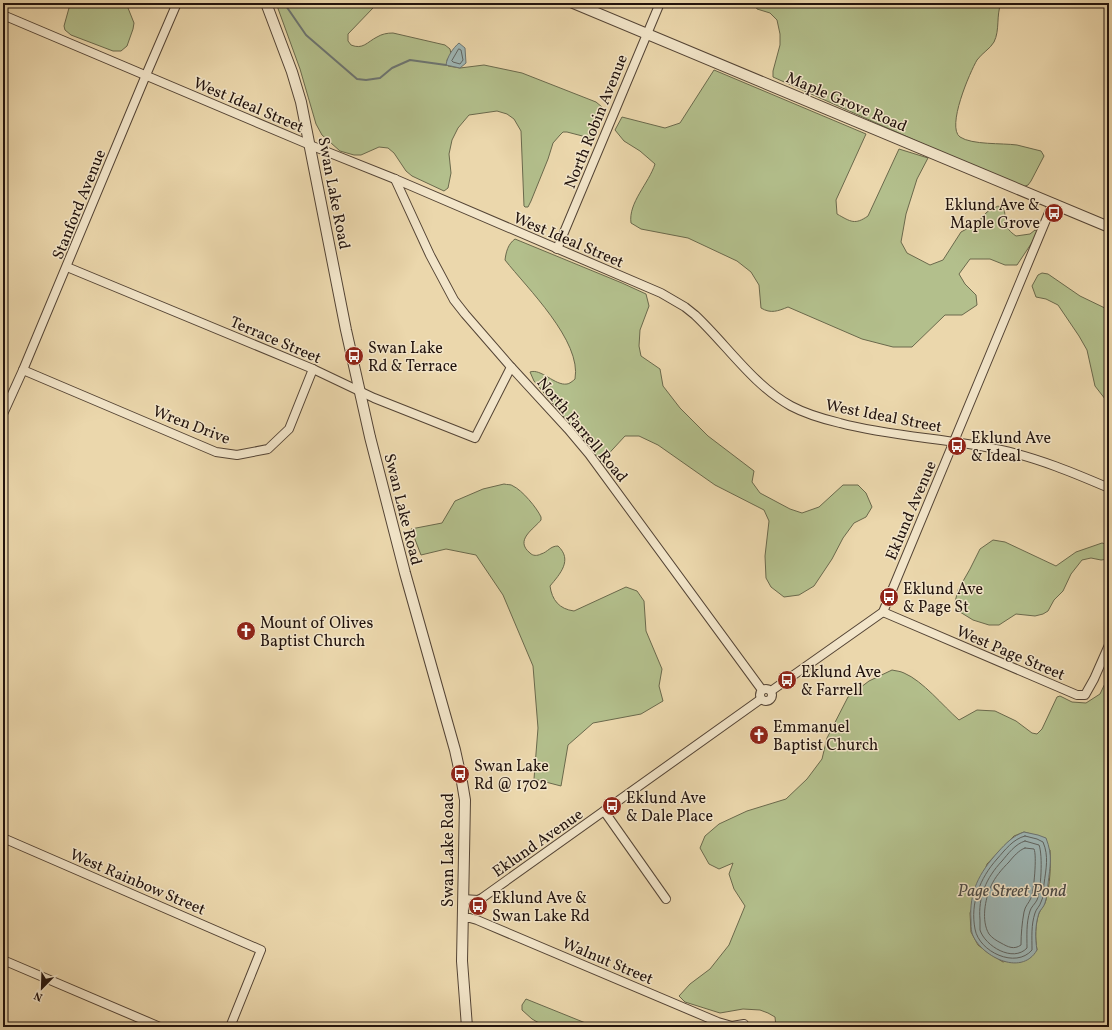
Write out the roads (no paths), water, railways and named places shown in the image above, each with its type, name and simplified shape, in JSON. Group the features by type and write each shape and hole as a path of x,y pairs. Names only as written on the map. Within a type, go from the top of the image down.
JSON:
{"street":[{"name":"Stanford Avenue","path":"3,414 67,267 177,3"},
{"name":"Swan Lake Road","path":"266,3 298,90 360,392 403,565 455,750 462,782 465,800 462,961 466,1027"},
{"name":"Maple Grove Road","path":"573,3 1053,203 1109,228"},
{"name":"North Robin Avenue","path":"558,249 660,3"},
{"name":"West Ideal Street","path":"3,14 661,293 685,307 702,322 759,381 777,397 812,415 853,426 893,434 954,442 1027,456 1109,488"},
{"name":"North Farrell Road","path":"395,179 430,255 454,300 511,367 568,429 602,471 762,690"},
{"name":"Eklund Avenue","path":"463,899 478,900 482,898 761,699 763,701 770,700 772,695 771,692 883,612 1053,203"},
{"name":"Terrace Street","path":"67,267 313,369 360,392 475,438 511,367"},
{"name":"Wren Drive","path":"23,370 216,452 237,455 268,449 289,429 313,369"},
{"name":"West Page Street","path":"883,612 1077,696 1085,694 1094,679 1109,645"},
{"path":"761,699 760,693 762,690 766,689 771,692"},
{"path":"604,812 666,899"},
{"name":"West Rainbow Street","path":"3,838 261,950 230,1027"},
{"name":"Walnut Street","path":"462,918 477,920 718,1022 732,1026 744,1024"},
{"path":"3,960 160,1027"}],"water":[{"path":"459,43 465,48 466,63 460,68 446,65 451,53"},
{"name":"Page Street Pond","path":"1024,832 1046,838 1050,850 1050,866 1046,901 1039,913 1037,922 1037,950 1030,958 1021,962 1011,963 991,955 976,941 971,930 971,910 977,883 985,868 1010,840"}],"waterway":[{"path":"284,3 306,35 357,79 366,80 380,78 392,68 410,60 446,65"}],"place":[{"name":"Eklund Ave & Maple Grove","path":"1054,213"},
{"name":"Swan Lake Rd & Terrace","path":"354,356"},
{"name":"Eklund Ave & Ideal","path":"957,446"},
{"name":"Eklund Ave & Page St","path":"889,597"},
{"name":"Mount of Olives Baptist Church","path":"246,631"},
{"name":"Eklund Ave & Farrell","path":"787,680"},
{"name":"Emmanuel Baptist Church","path":"759,735"},
{"name":"Swan Lake Rd @ 1702","path":"460,774"},
{"name":"Eklund Ave & Dale Place","path":"612,806"},
{"name":"Eklund Ave & Swan Lake Rd","path":"478,906"}]}
